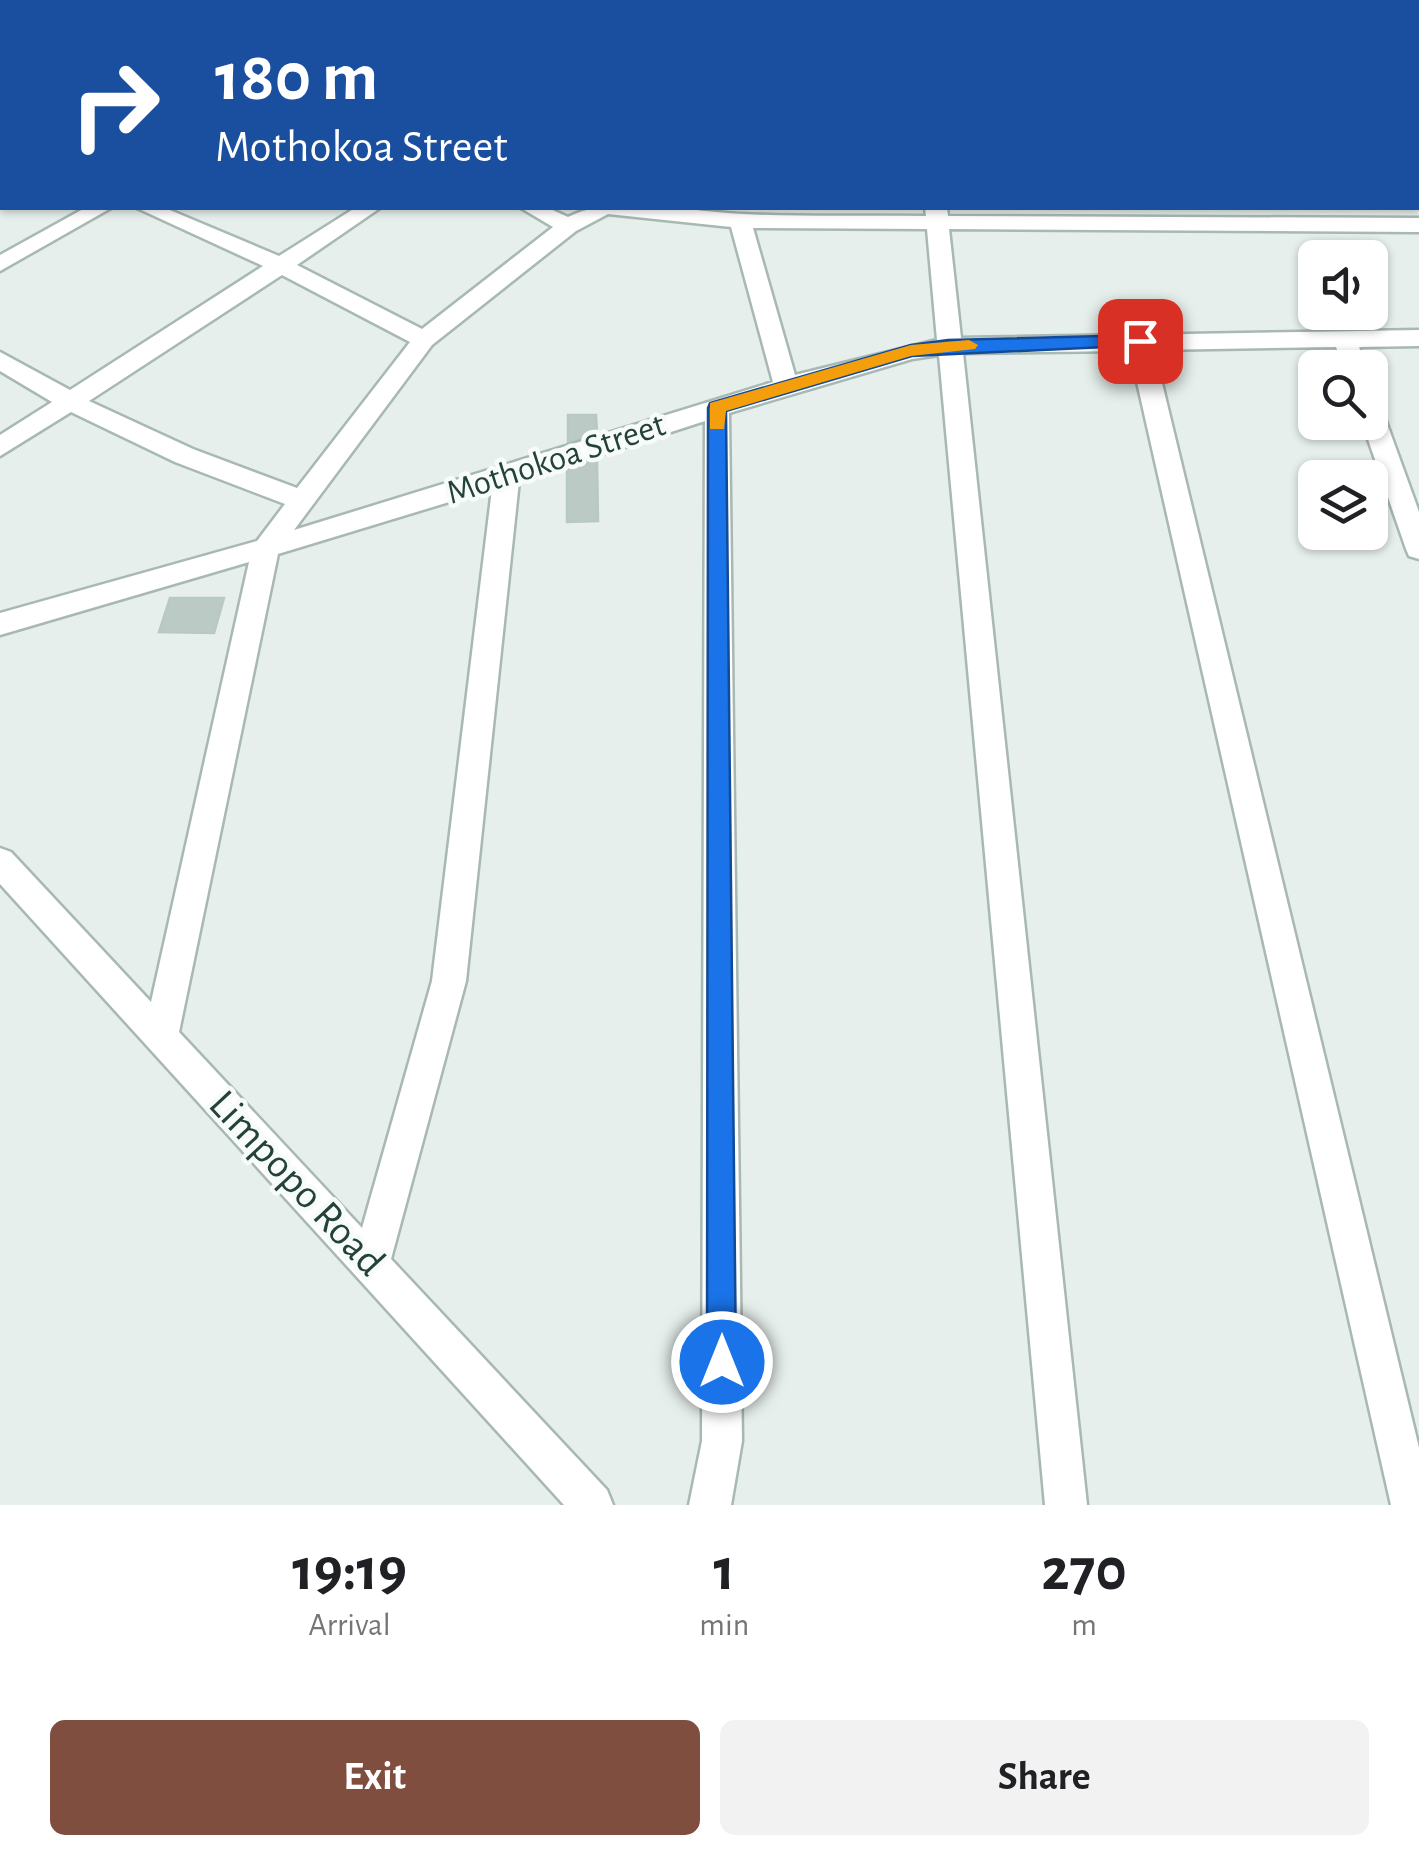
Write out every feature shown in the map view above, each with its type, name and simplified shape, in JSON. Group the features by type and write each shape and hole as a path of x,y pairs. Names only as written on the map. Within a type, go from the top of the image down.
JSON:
{"street":[{"path":"0,264 96,210"},
{"path":"153,210 280,265 424,340"},
{"path":"0,447 367,210"},
{"path":"536,210 568,226"},
{"path":"161,1035 266,548 424,340 568,226 599,210"},
{"path":"632,210 740,221 938,216 1419,225"},
{"path":"938,216 1066,1505"},
{"path":"740,221 786,386"},
{"path":"1344,336 1349,350"},
{"name":"Mothokoa Street","path":"0,624 266,548 911,350 1344,336 1419,338"},
{"path":"1140,341 1412,1505"},
{"path":"0,360 66,401 144,441 303,500"},
{"path":"710,1505 722,1441 717,408"},
{"path":"1381,440 1419,549"},
{"path":"371,1264 449,982 507,475"},
{"name":"Limpopo Road","path":"0,862 592,1505"}],"building":[{"path":"568,415 596,415 597,433 568,442"},
{"path":"597,460 598,521 567,522 567,469"},
{"path":"170,598 224,598 214,633 159,632"}],"slow traffic":[{"path":"717,424 717,408 786,386 911,350 969,345"}],"route":[{"path":"722,1362 717,408 911,350 1140,341"}]}
